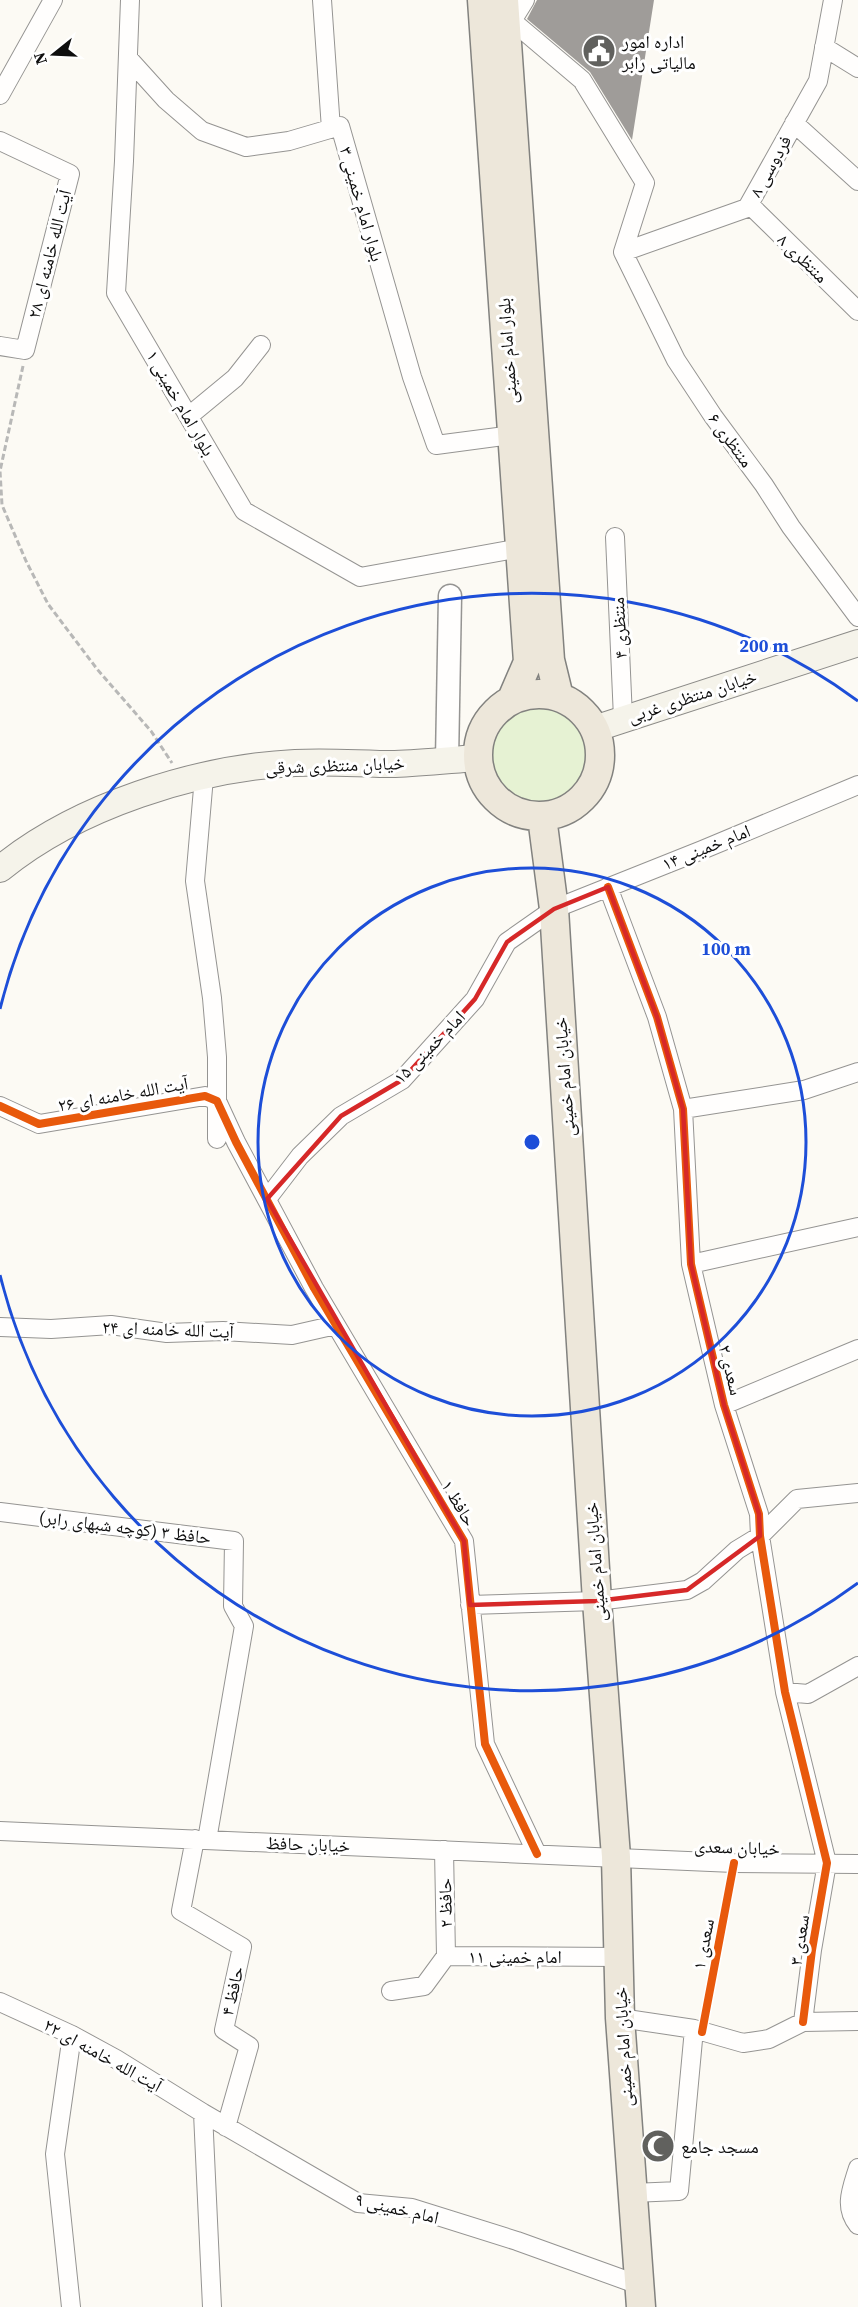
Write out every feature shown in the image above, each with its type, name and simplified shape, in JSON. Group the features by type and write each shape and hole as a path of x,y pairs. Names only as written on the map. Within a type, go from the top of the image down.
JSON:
{"main road":[{"name":"بلوار امام خمینی","path":"505,7 512,435 528,662 512,699"},
{"name":"بلوار امام خمینی","path":"505,7 550,660 559,697"},
{"name":"خیابان منتظری غربی","path":"594,729 858,643"},
{"path":"535,694 559,697 573,704 585,715 594,729 600,748 599,768 592,787 579,802 562,812 542,817 523,815 505,807 498,801 481,777 477,758 479,740 486,723 497,709 512,699 535,694"},
{"name":"خیابان منتظری شرقی","path":"0,869 17,855 84,816 153,790 224,772 295,763 399,764 477,758"},
{"name":"خیابان امام خمینی","path":"542,817 554,909 597,1601 616,1857 620,2018 640,2296"}],"street":[{"path":"0,95 53,0"},
{"name":"بلوار امام خمینی ۱","path":"130,0 116,293 244,511 360,577 520,548"},
{"path":"322,0 331,129"},
{"name":"فردوسی ۸","path":"622,252 747,208 818,81 833,0"},
{"path":"505,7 582,80 645,183 622,252"},
{"path":"824,47 858,68"},
{"name":"بلوار امام خمینی ۳","path":"128,58 166,100 202,131 246,147 290,141 340,126 412,376 436,445 512,435"},
{"path":"794,123 858,182"},
{"name":"آیت الله خامنه ای ۲۸","path":"0,141 70,174 25,350 0,346"},
{"name":"منتظری ۸","path":"749,204 858,311"},
{"name":"منتظری ۶","path":"622,252 676,360 791,527 858,617"},
{"path":"189,416 235,378 261,345"},
{"name":"منتظری ۴","path":"615,537 623,718"},
{"path":"447,760 450,596"},
{"path":"194,780 195,881 212,998 217,1057 217,1138"},
{"name":"امام خمینی ۱۴","path":"554,909 858,785"},
{"name":"سعدی ۲","path":"608,887 657,1017 683,1108 691,1264 724,1405 759,1514 760,1536 786,1692 827,1863"},
{"name":"امام خمینی ۱۵","path":"267,1199 300,1156 341,1116 402,1080 475,999 507,942 554,909"},
{"path":"683,1108 804,1090 858,1072"},
{"name":"آیت الله خامنه ای ۲۶","path":"0,1106 39,1124 205,1095 217,1101"},
{"path":"217,1101 267,1199"},
{"name":"حافظ ۱","path":"267,1199 336,1325 464,1541 485,1744 537,1854"},
{"path":"691,1264 858,1227"},
{"name":"آیت الله خامنه ای ۲۴","path":"0,1327 51,1329 111,1325 167,1333 223,1331 292,1335 336,1325"},
{"path":"724,1405 858,1349"},
{"path":"470,1605 597,1601 687,1590 703,1581 736,1550 760,1536 797,1499 858,1493"},
{"name":"حافظ ۳ (کوچه شبهای رابر)","path":"0,1512 234,1541 233,1606 244,1626 201,1840"},
{"path":"786,1692 808,1694 858,1666"},
{"name":"خیابان حافظ","path":"0,1831 616,1857"},
{"name":"حافظ ۴","path":"201,1840 181,1911 242,1947 224,2030 249,2046 226,2127"},
{"name":"حافظ ۲","path":"444,1850 446,1956"},
{"name":"خیابان سعدی","path":"616,1857 734,1863 858,1864"},
{"name":"سعدی ۳","path":"803,2022 812,1950 827,1863"},
{"name":"امام خمینی ۱۱","path":"391,1991 424,1986 446,1956 618,1957"},
{"name":"آیت الله خامنه ای ۲۲","path":"0,2002 72,2035 116,2059 203,2113"},
{"path":"620,2018 694,2029 743,2043 769,2039 803,2022 858,2021"},
{"path":"632,2193 679,2191 694,2029"},
{"path":"71,2307 55,2154 72,2035"},
{"path":"203,2113 212,2307"},
{"name":"امام خمینی ۹","path":"203,2113 358,2203 412,2208 517,2241 640,2296"},
{"path":"858,2169 849,2202 852,2218 858,2225"}],"path":[{"path":"24,358 0,471 2,506 48,604 97,669 194,780"}],"highlighted area":[{"path":"608,887 657,1017 683,1109 691,1264 724,1405 759,1514 760,1536 687,1590 597,1601 470,1605 464,1541 267,1199 341,1116 402,1080 475,999 507,942 554,909"}],"green space":[{"path":"539,704 559,708 575,719 586,735 590,755 586,775 575,791 559,802 539,806 519,802 503,791 492,775 488,755 492,735 503,719 519,708"}],"building":[{"name":"اداره امور مالیاتی رابر","path":"537,0 654,0 632,140 590,72 527,19"}],"cycle path":[{"path":"608,887 657,1017 683,1109 691,1264 724,1405 759,1514 760,1536 785,1692 827,1863 812,1950 803,2022"},
{"path":"0,1106 39,1124 205,1096 217,1101 236,1142 314,1288 464,1541 485,1744 537,1854"},
{"name":"سعدی ۱","path":"702,2032 734,1863"}],"place":[{"name":"اداره امور مالیاتی رابر","path":"599,51"},
{"name":"مسجد جامع","path":"658,2146"}]}
